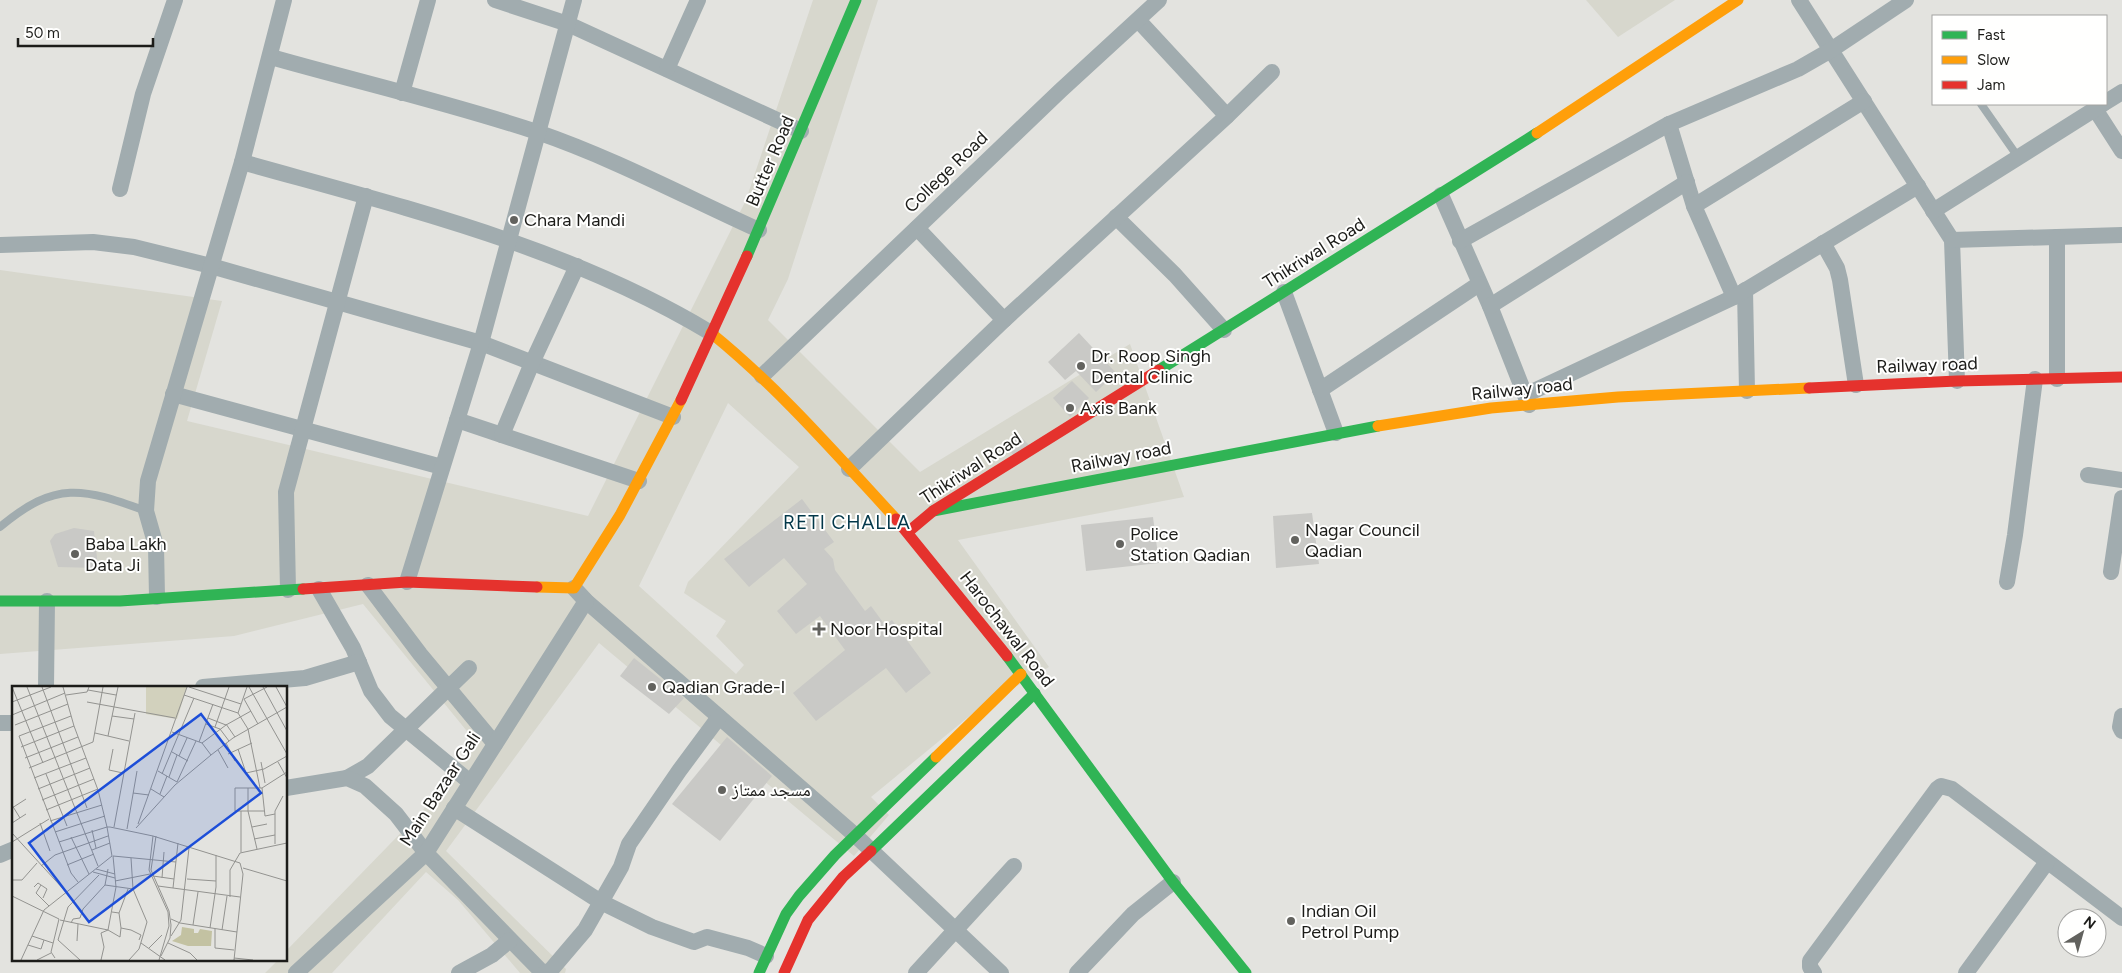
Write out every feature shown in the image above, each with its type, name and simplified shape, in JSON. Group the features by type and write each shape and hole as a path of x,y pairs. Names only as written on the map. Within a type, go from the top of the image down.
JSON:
{"main road":[{"name":"Butter Road","path":"574,588 599,550 639,481 673,417 759,230 856,0"},
{"name":"Thikriwal Road","path":"908,532 933,511 1506,154 1738,0"},
{"name":"Harochawal Road","path":"711,333 762,376 908,532 1021,674 1173,882 1242,972"},
{"name":"Railway road","path":"933,511 1336,433 1491,408 1527,400 1957,380 2122,377"},
{"path":"0,598 47,601 120,601 407,582 574,588"},
{"path":"759,973 791,906 835,856 1021,674"},
{"path":"784,973 802,930 817,907 870,849 1035,693"}],"street":[{"path":"120,190 143,94 175,0"},
{"path":"157,598 156,546 146,511 148,481 242,162 284,0"},
{"path":"402,93 428,0"},
{"path":"495,0 568,24 801,131"},
{"path":"407,582 481,343 574,0"},
{"path":"667,69 698,0"},
{"path":"1800,0 1952,240 1957,380"},
{"path":"1460,241 1669,124 1798,69 1831,50 1906,0"},
{"name":"College Road","path":"762,376 1156,1"},
{"path":"1138,20 1227,116"},
{"path":"270,57 538,133 591,153 759,230"},
{"path":"850,469 1004,320 1227,116 1272,72"},
{"path":"2107,101 2122,92"},
{"path":"1694,206 1864,101"},
{"path":"1933,211 2101,105 2122,151"},
{"path":"1669,124 1694,206 1740,294 1747,391"},
{"path":"242,162 366,196 509,239 578,266 649,299 711,333"},
{"path":"1490,306 1687,182"},
{"path":"1441,195 1490,306 1527,400 1740,294 1918,186"},
{"path":"288,590 286,492 339,302 366,196"},
{"path":"1116,217 1175,275 1224,330"},
{"path":"917,228 1004,320"},
{"path":"1952,240 2122,235"},
{"path":"2057,237 2057,379"},
{"path":"0,245 93,242 134,248 211,266 481,343 673,417"},
{"path":"1823,243 1837,268 1840,280 1856,385"},
{"path":"502,435 532,363 578,266"},
{"path":"1320,390 1479,284"},
{"path":"1284,292 1336,433"},
{"path":"2007,582 2015,535 2035,379"},
{"path":"173,394 442,467"},
{"path":"457,420 639,481"},
{"path":"2088,475 2122,480"},
{"path":"2111,572 2122,498"},
{"path":"368,585 420,654 495,744"},
{"path":"574,588 586,601 856,836 1001,973"},
{"path":"319,589 353,648 371,691 390,716 470,782"},
{"path":"46,686 47,601"},
{"name":"Main Bazaar Gali","path":"296,973 426,853 586,601"},
{"path":"214,686 305,678 358,662"},
{"path":"288,788 348,778 368,766 469,668"},
{"path":"2122,716 2120,727 2122,731"},
{"path":"545,973 551,970 585,930 621,867 629,844 679,771 720,718"},
{"path":"348,778 365,786 396,814 426,853 539,968 541,973"},
{"path":"1814,973 1810,967 1810,961 1941,786 1952,789 2122,918"},
{"path":"454,808 601,902 652,927 694,942 707,937 748,948 766,956"},
{"path":"0,855 12,849"},
{"path":"1966,973 2047,862"},
{"path":"916,973 1014,866"},
{"path":"1077,973 1133,914 1173,882"},
{"path":"459,973 492,954 510,940"}],"lane":[{"path":"1982,105 2018,157"},
{"path":"0,527 33,503 62,492 93,493 146,511"}],"shaded area":[{"path":"813,0 878,0 788,279 768,320 920,472 1130,344 1184,497 958,540 1049,667 978,709 871,797 889,815 854,856 599,643 446,851 566,969 565,973 520,973 458,900 426,872 332,973 265,973 278,960 288,960 288,949 423,810 475,741 363,604 234,636 0,654 0,270 222,301 187,421 588,516 746,200","holes":["728,403 799,467 688,582 684,593 726,621 716,636 744,665 736,674 639,586"]},
{"path":"1586,0 1675,0 1618,37"}],"building":[{"name":"Dr. Roop Singh Dental Clinic","path":"1079,333 1116,373 1096,392 1076,371 1065,380 1048,362"},
{"name":"Axis Bank","path":"1072,381 1089,398 1070,417 1053,398"},
{"path":"1019,435 1030,446 1015,457 1005,445"},
{"path":"802,499 834,542 824,549 833,559 835,570 865,611 871,606 885,625 892,620 931,673 906,693 886,668 816,721 793,693 845,650 820,616 796,634 777,611 807,584 784,558 749,587 724,559"},
{"name":"Nagar Council Qadian","path":"1312,513 1319,564 1276,568 1273,516"},
{"name":"Police Station Qadian","path":"1153,517 1159,563 1086,571 1081,525"},
{"name":"Baba Lakh Data Ji","path":"74,528 94,531 98,568 58,567 50,541 55,534"},
{"name":"Qadian Grade-I","path":"634,658 684,698 669,714 620,676"},
{"name":"مسجد ممتاز","path":"727,737 772,776 720,841 672,804"}],"traffic: fast":[{"path":"747,256 856,0"},
{"path":"1159,370 1537,133"},
{"path":"933,511 1378,426"},
{"path":"0,601 120,601 303,589"},
{"path":"1007,656 1173,882 1246,973"},
{"path":"871,851 1035,693"},
{"path":"759,973 786,914 799,896 835,855 936,757"}],"traffic: slow":[{"path":"1537,133 1738,0"},
{"path":"711,333 784,399 896,519"},
{"path":"1378,426 1491,408 1618,397 1809,388"},
{"path":"537,587 574,588 620,515 681,400"},
{"path":"936,757 1021,674"}],"traffic: jam":[{"path":"681,400 747,256"},
{"path":"908,532 933,511 1159,370"},
{"path":"1809,388 1957,381 2122,377"},
{"path":"896,519 1007,656"},
{"path":"303,589 407,582 537,587"},
{"path":"784,973 808,920 843,877 871,851"}],"place":[{"name":"Chara Mandi","path":"514,220"},
{"name":"Dr. Roop Singh Dental Clinic","path":"1081,366"},
{"name":"Axis Bank","path":"1070,408"},
{"name":"Nagar Council Qadian","path":"1295,540"},
{"name":"Police Station Qadian","path":"1120,544"},
{"name":"Baba Lakh Data Ji","path":"75,554"},
{"name":"Noor Hospital","path":"819,629"},
{"name":"Qadian Grade-I","path":"652,687"},
{"name":"مسجد ممتاز","path":"722,790"},
{"name":"Indian Oil Petrol Pump","path":"1291,921"}],"district":[{"name":"RETI CHALLA","path":"847,522"}]}
